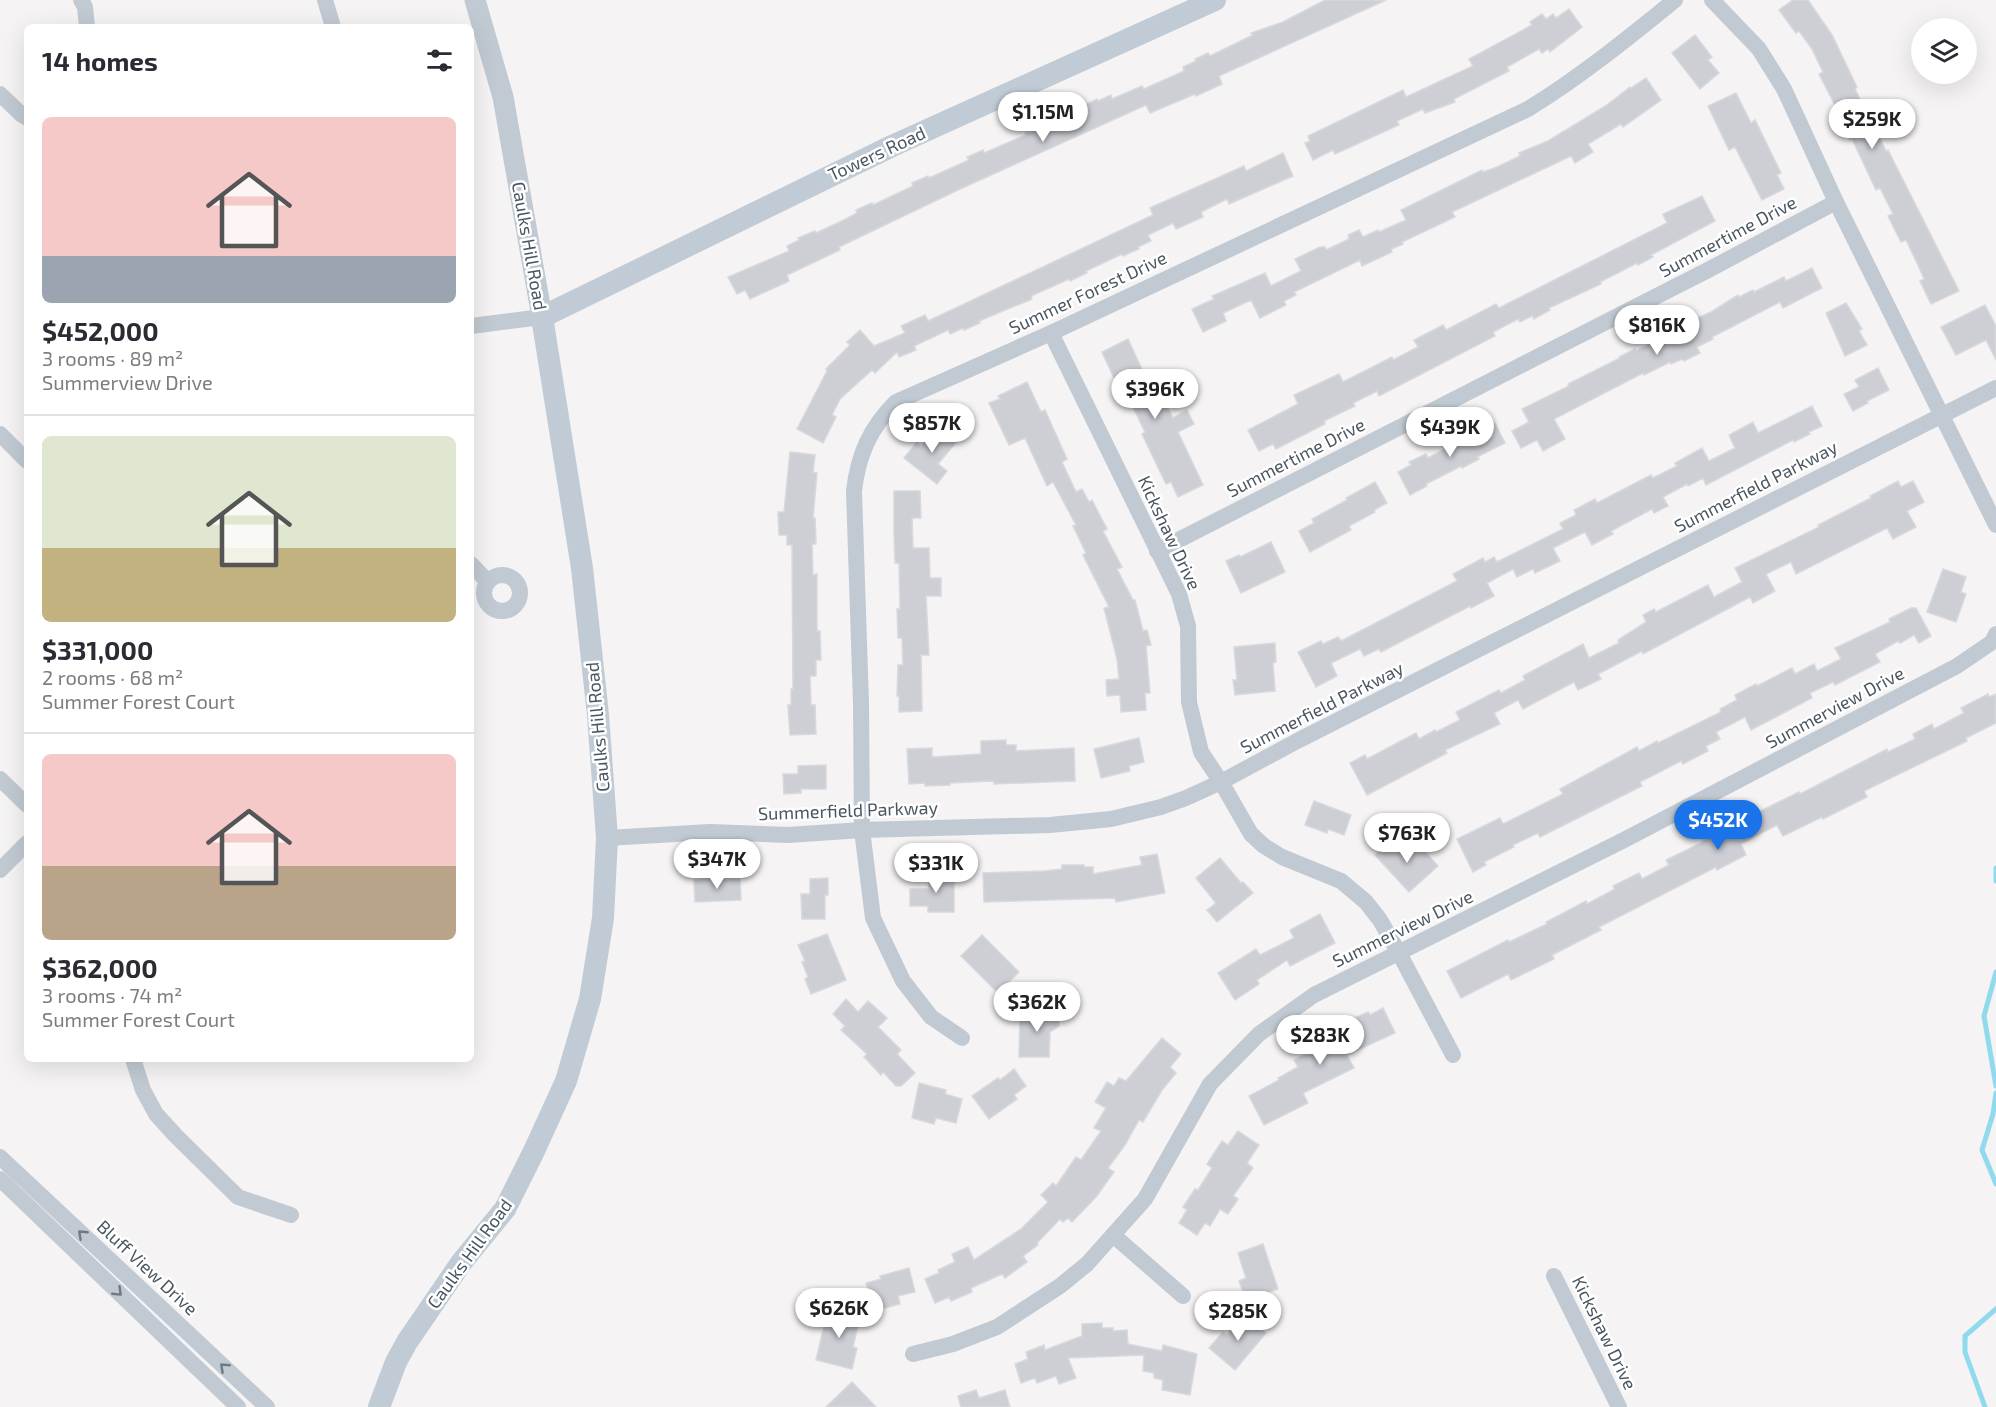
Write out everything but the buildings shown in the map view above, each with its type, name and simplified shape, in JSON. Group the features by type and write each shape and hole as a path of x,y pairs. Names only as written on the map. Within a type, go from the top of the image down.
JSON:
{"main road":[{"name":"Towers Road","path":"542,317 892,146 1215,0"},
{"name":"Caulks Hill Road","path":"379,1407 396,1362 407,1342 461,1263 505,1209 566,1082 590,999 603,918 607,838 598,715 582,568 542,317"}],"street":[{"path":"81,0 85,7 87,24"},
{"path":"325,0 332,24"},
{"name":"Caulks Hill Road","path":"476,0 503,96 542,317"},
{"name":"Summer Forest Drive","path":"962,1038 931,1017 903,981 873,918 862,830 861,703 854,491 860,458 882,416 896,402 1051,333 1528,109 1568,84 1675,0"},
{"path":"1712,0 1758,49 1779,80 1836,202 1996,525"},
{"path":"0,94 24,116"},
{"name":"Summertime Drive","path":"1157,550 1710,269 1836,202"},
{"path":"474,326 542,317"},
{"name":"Kickshaw Drive","path":"1051,333 1179,594 1188,626 1190,702 1201,752 1251,834 1264,846 1341,881 1366,902 1380,920 1399,953 1453,1055"},
{"name":"Summerfield Parkway","path":"607,838 710,832 788,835 862,830 1050,825 1111,819 1161,807 1221,782 1299,740 1996,388"},
{"path":"0,434 24,458"},
{"path":"474,567 488,582"},
{"name":"Summerview Drive","path":"913,1354 953,1344 997,1327 1060,1286 1087,1264 1144,1199 1210,1084 1259,1034 1314,995 1624,840 1957,666 1992,642 1996,634"},
{"path":"0,779 24,802"},
{"path":"0,870 24,846"},
{"path":"135,1062 143,1090 156,1114 183,1144 238,1197 291,1215"},
{"name":"Bluff View Drive","path":"0,1157 267,1407"},
{"name":"Bluff View Drive","path":"0,1179 238,1407"},
{"path":"1113,1235 1183,1296"},
{"name":"Kickshaw Drive","path":"1554,1276 1619,1407"}],"waterway":[{"path":"1996,868 1996,881"},
{"path":"1996,972 1984,1016 1996,1086"},
{"path":"1996,1093 1993,1114 1982,1150 1996,1184"},
{"path":"1985,1407 1965,1352 1965,1336 1996,1309"}]}
